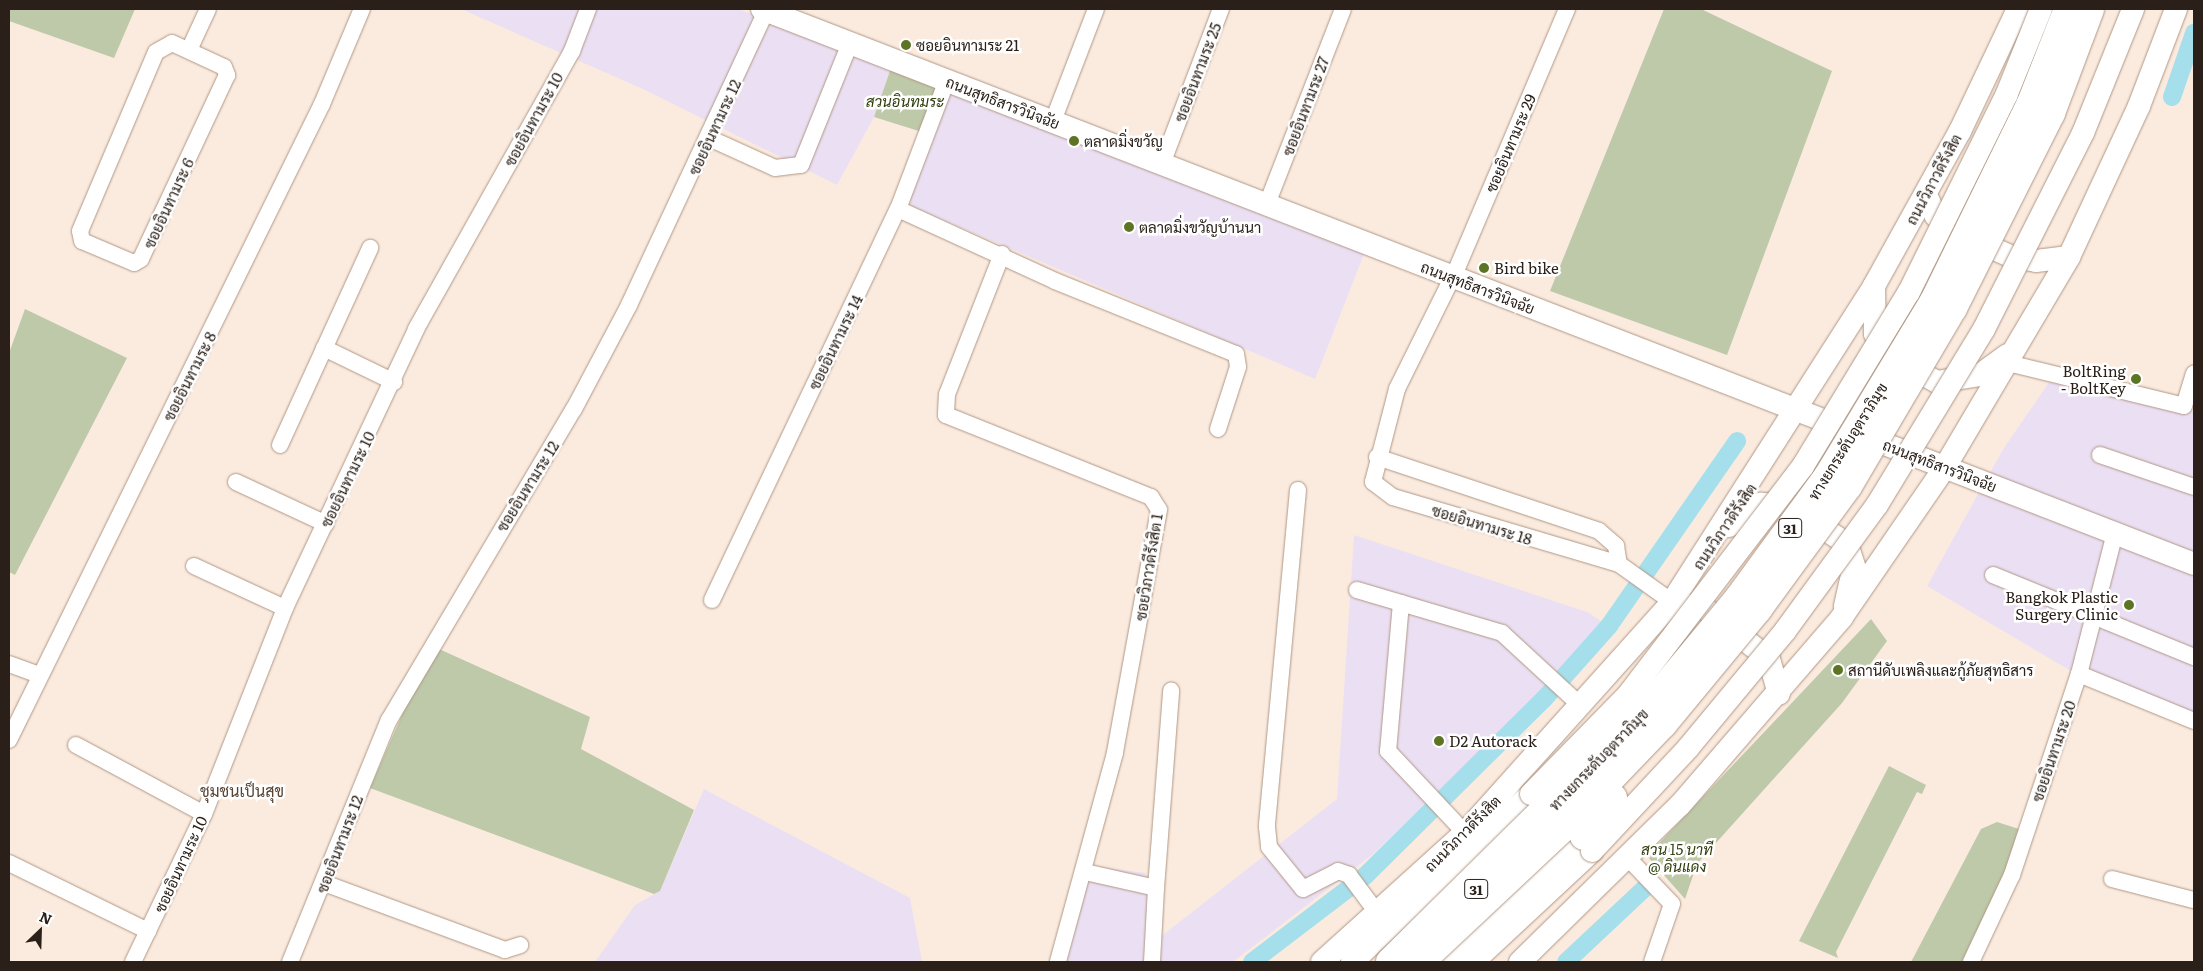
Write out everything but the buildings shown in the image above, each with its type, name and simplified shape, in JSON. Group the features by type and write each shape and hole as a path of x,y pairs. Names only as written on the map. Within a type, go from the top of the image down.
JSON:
{"highway":[{"name":"ทางยกระดับอุตราภิมุข","path":"1390,962 1647,710 1738,599 1828,476 1934,301 2031,103 2068,9"},
{"name":"31","path":"1399,962 1553,815 1650,715 1712,641 1832,482 1937,306 2036,108 2075,9"},
{"name":"ทางยกระดับอุตราภิมุข","path":"1420,962 1567,824 1663,724 1758,610 1848,486 1958,299 2051,113 2090,9"},
{"name":"31","path":"1452,962 1588,843 1762,615 1851,494 1962,306 2055,119 2097,9"}],"main road":[{"name":"ถนนสุทธิสารวินิจฉัย","path":"765,9 1452,278 2115,533 2192,558"},
{"name":"ถนนวิภาวดีรังสิต","path":"1322,962 1378,914 1465,833 1574,699 1669,605 1722,530 1874,286 1926,195 2018,9"},
{"name":"31","path":"1352,962 1531,794 1628,695 1803,466 1909,292 2006,96 2041,9"},
{"name":"31","path":"1473,962 1588,843 1700,734 1785,631 1878,505 1984,329 2083,133 2134,9"},
{"path":"1520,962 1680,805 1779,694 1842,617 1945,467 2013,356 2069,257 2139,106 2176,9"},
{"path":"1926,195 1936,216 1952,230 2012,257 2036,261 2069,257"},
{"path":"1874,286 1875,334 1889,356 1937,382 1980,375 2013,356"},
{"path":"1722,530 1761,504 1787,504 1847,544 1854,566 1842,617"},
{"path":"1669,605 1703,607 1769,659 1779,694"}],"street":[{"path":"190,48 208,9"},
{"name":"ซอยอินทามระ 8","path":"9,740 322,104 362,9"},
{"name":"ซอยอินทามระ 10","path":"133,962 204,814 285,608 394,382 440,281 572,51 588,9"},
{"name":"ซอยอินทามระ 12","path":"290,962 324,883 389,720 574,409 709,138 765,9"},
{"path":"1052,121 1096,9"},
{"name":"ซอยอินทามระ 25","path":"1162,164 1221,9"},
{"name":"ซอยอินทามระ 27","path":"1267,204 1343,9"},
{"name":"ซอยอินทามระ 29","path":"1452,278 1567,9"},
{"name":"ซอยอินทามระ 6","path":"172,43 190,48 224,67 227,74 141,259 134,263 82,240 80,231 156,52 172,43"},
{"path":"709,138 775,168 801,166 850,43"},
{"name":"ซอยอินทามระ 14","path":"712,600 898,209 947,80"},
{"path":"898,209 1236,354 1238,367 1218,429"},
{"path":"280,444 370,248"},
{"name":"ซอยวิภาวดีรังสิต 1","path":"1002,254 947,394 946,415 1150,498 1159,510 1115,753 1086,872 1058,962"},
{"name":"ซอยอินทามระ 18","path":"1452,278 1397,389 1377,457 1373,482 1393,497 1619,564 1669,605"},
{"path":"324,348 394,382"},
{"path":"2013,356 2189,407 2194,373"},
{"path":"2100,455 2194,487"},
{"name":"ซอยอินทามระ 18","path":"1377,457 1598,531 1616,546 1619,564"},
{"path":"236,482 326,524"},
{"path":"1298,490 1267,827 1269,847 1303,889 1315,886 1331,873 1349,875 1378,914"},
{"name":"ซอยอินทามระ 20","path":"1972,962 2012,875 2079,674 2115,533"},
{"path":"194,566 285,608"},
{"path":"1993,575 2194,657"},
{"path":"1357,590 1502,634 1574,699"},
{"path":"1401,603 1388,751 1465,833"},
{"path":"9,664 40,675"},
{"path":"2079,674 2194,721"},
{"path":"1152,962 1171,691"},
{"path":"76,745 204,814"},
{"path":"1626,856 1672,904 1652,962"},
{"path":"9,863 148,931"},
{"path":"1086,872 1156,888"},
{"path":"2112,879 2194,900"},
{"path":"324,883 505,950 520,945"}],"shaded area":[{"path":"461,9 738,9 891,68 874,117 837,185 643,89"},
{"name":"ตลาดมิ่งขวัญบ้านนา","path":"952,90 1364,254 1315,379 911,206 910,198"},
{"path":"2052,378 2194,412 2194,716 2071,671 1927,586 2002,451"},
{"path":"1354,535 1587,612 1604,623 1501,733 1373,854 1233,962 1053,962 1082,865 1146,873 1159,938 1337,799"},
{"path":"704,789 910,898 922,962 595,962 635,905 660,891"}],"green space":[{"path":"9,9 135,9 114,58 9,21"},
{"path":"1664,9 1701,9 1832,71 1727,355 1550,291"},
{"name":"สวนอินทมระ","path":"891,68 939,89 922,132 874,117"},
{"path":"25,309 127,358 15,575 9,572 9,353"},
{"name":"สวน 15 นาที @ ดินแดง","path":"1871,619 1887,641 1842,703 1697,864 1685,899 1647,856"},
{"path":"439,649 590,717 581,749 694,810 660,891 654,894 370,788 405,708"},
{"path":"1889,766 1926,785 1922,794 1917,792 1836,952 1838,958 1799,941"},
{"path":"1997,822 2019,829 2002,879 1962,962 1911,962 1981,829"}],"waterway":[{"path":"2172,97 2194,33"},
{"path":"1252,962 1365,876 1544,699 1609,626 1737,441"},
{"path":"1566,962 1646,887"}],"place":[{"name":"ซอยอินทามระ 21","path":"906,45"},
{"name":"ตลาดมิ่งขวัญ","path":"1074,141"},
{"name":"ตลาดมิ่งขวัญบ้านนา","path":"1129,227"},
{"name":"Bird bike","path":"1484,268"},
{"name":"BoltRing - BoltKey","path":"2136,379"},
{"name":"Bangkok Plastic Surgery Clinic","path":"2129,605"},
{"name":"สถานีดับเพลิงและกู้ภัยสุทธิสาร","path":"1838,670"},
{"name":"D2 Autorack","path":"1439,741"}],"district":[{"name":"ชุมชนเป็นสุข","path":"242,790"}]}
